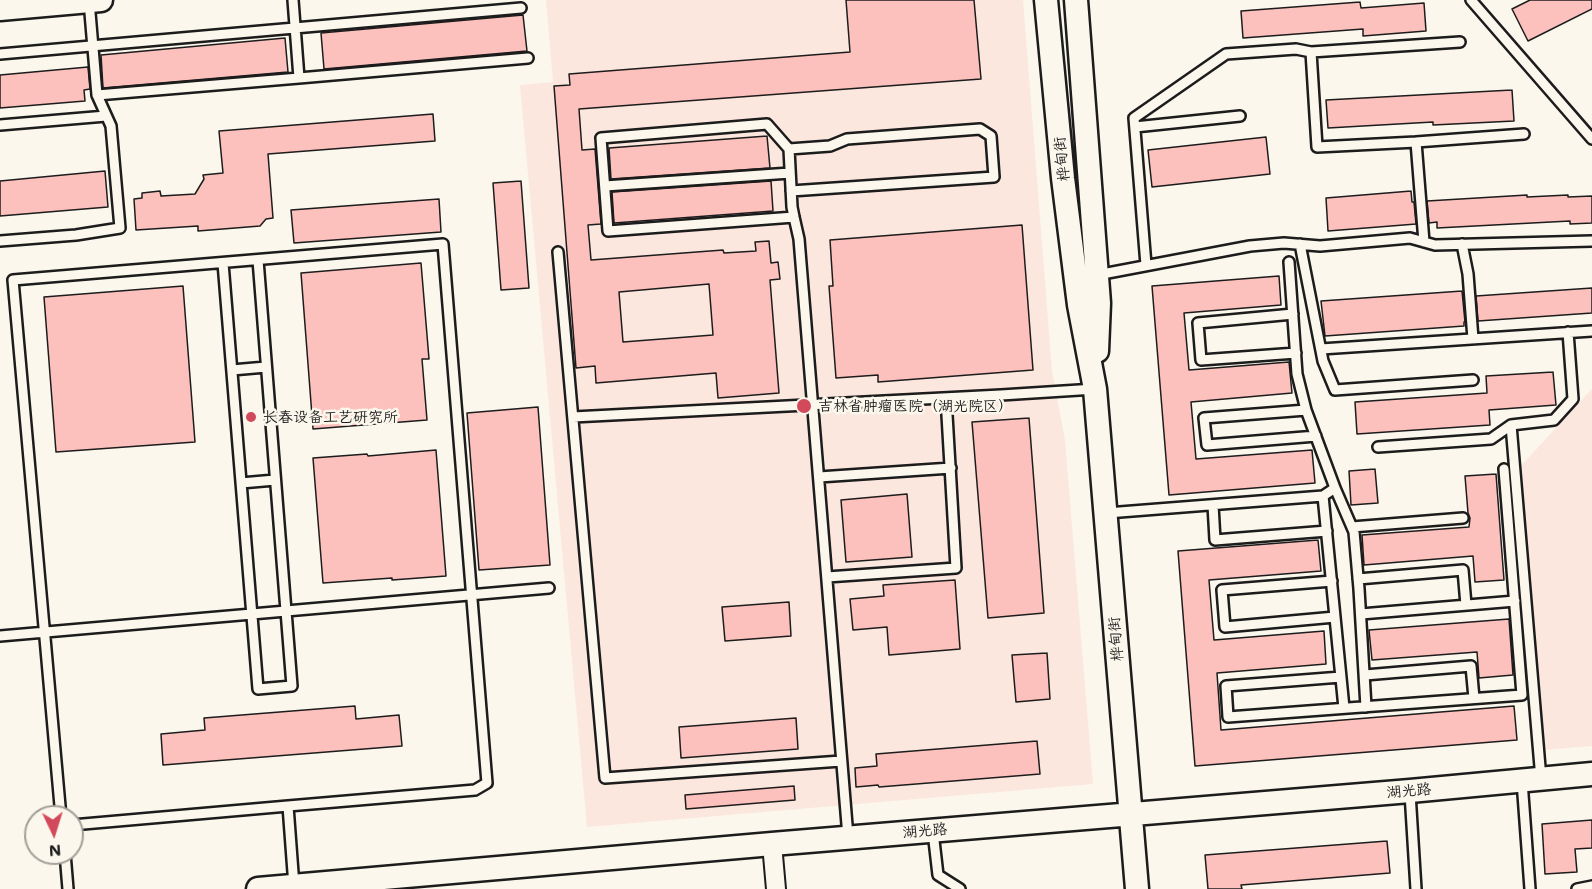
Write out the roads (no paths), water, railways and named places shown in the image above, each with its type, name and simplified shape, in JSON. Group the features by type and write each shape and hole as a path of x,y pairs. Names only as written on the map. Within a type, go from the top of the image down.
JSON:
{"street":[{"name":"桦甸街","path":"1046,0 1078,305 1095,389 1137,889"},
{"name":"桦甸街","path":"1076,0 1099,303 1095,389"},
{"path":"0,9 95,1"},
{"name":"湖光路","path":"258,889 1592,774"},
{"path":"772,844 776,889"}],"lane":[{"path":"293,0 299,78"},
{"path":"1472,0 1592,139"},
{"path":"0,241 76,235 120,228 111,126 97,95 92,45 95,1"},
{"path":"0,54 521,8"},
{"path":"1146,266 1134,118 1226,54 1296,49 1311,52 1460,42"},
{"path":"1311,52 1317,147 1524,134"},
{"path":"97,95 528,58"},
{"path":"0,125 106,116"},
{"path":"1135,127 1240,116"},
{"path":"794,217 608,231 601,138 767,124 789,149 791,191 799,239 848,837"},
{"path":"789,149 830,146 848,139 980,129 991,136 994,177 791,191"},
{"path":"1416,142 1424,242"},
{"path":"604,186 790,173"},
{"path":"1097,275 1250,246 1284,243 1320,246 1410,238 1435,245 1592,241"},
{"path":"60,805 13,280 443,244 488,783 475,790 84,824"},
{"path":"1300,244 1323,362 1335,390 1473,380"},
{"path":"1462,244 1468,274 1473,339"},
{"path":"558,252 605,778 842,761"},
{"path":"223,263 258,689 292,686 258,260"},
{"path":"1289,262 1298,374 1306,410 1354,532 1366,707"},
{"path":"1293,314 1198,323 1201,360 1296,353"},
{"path":"1321,349 1592,331"},
{"path":"1378,447 1491,439 1511,425 1554,420 1573,399 1568,332"},
{"path":"232,370 266,367"},
{"path":"573,417 1095,389"},
{"path":"827,577 956,568 946,398"},
{"path":"1306,410 1204,418 1207,445 1316,436"},
{"path":"1511,425 1531,780 1530,889"},
{"path":"819,477 951,468"},
{"path":"1341,677 1226,686 1228,717 1522,695 1504,469"},
{"path":"241,483 275,480"},
{"path":"1106,513 1323,496 1335,488"},
{"path":"1323,496 1344,708"},
{"path":"1213,505 1215,540 1327,531"},
{"path":"1352,527 1463,518"},
{"path":"1358,579 1463,570 1466,605"},
{"path":"1332,581 1222,590 1225,627 1335,617"},
{"path":"0,636 549,588"},
{"path":"1361,614 1515,601"},
{"path":"1365,675 1471,666 1474,698"},
{"path":"1410,791 1416,889"},
{"path":"288,806 294,886"},
{"path":"933,830 938,875 960,889"},
{"path":"66,865 68,889"},
{"path":"1577,889 1592,886"}],"place":[{"name":"吉林省肿瘤医院（湖光院区）","path":"804,406"},
{"name":"长春设备工艺研究所","path":"251,417"}]}
